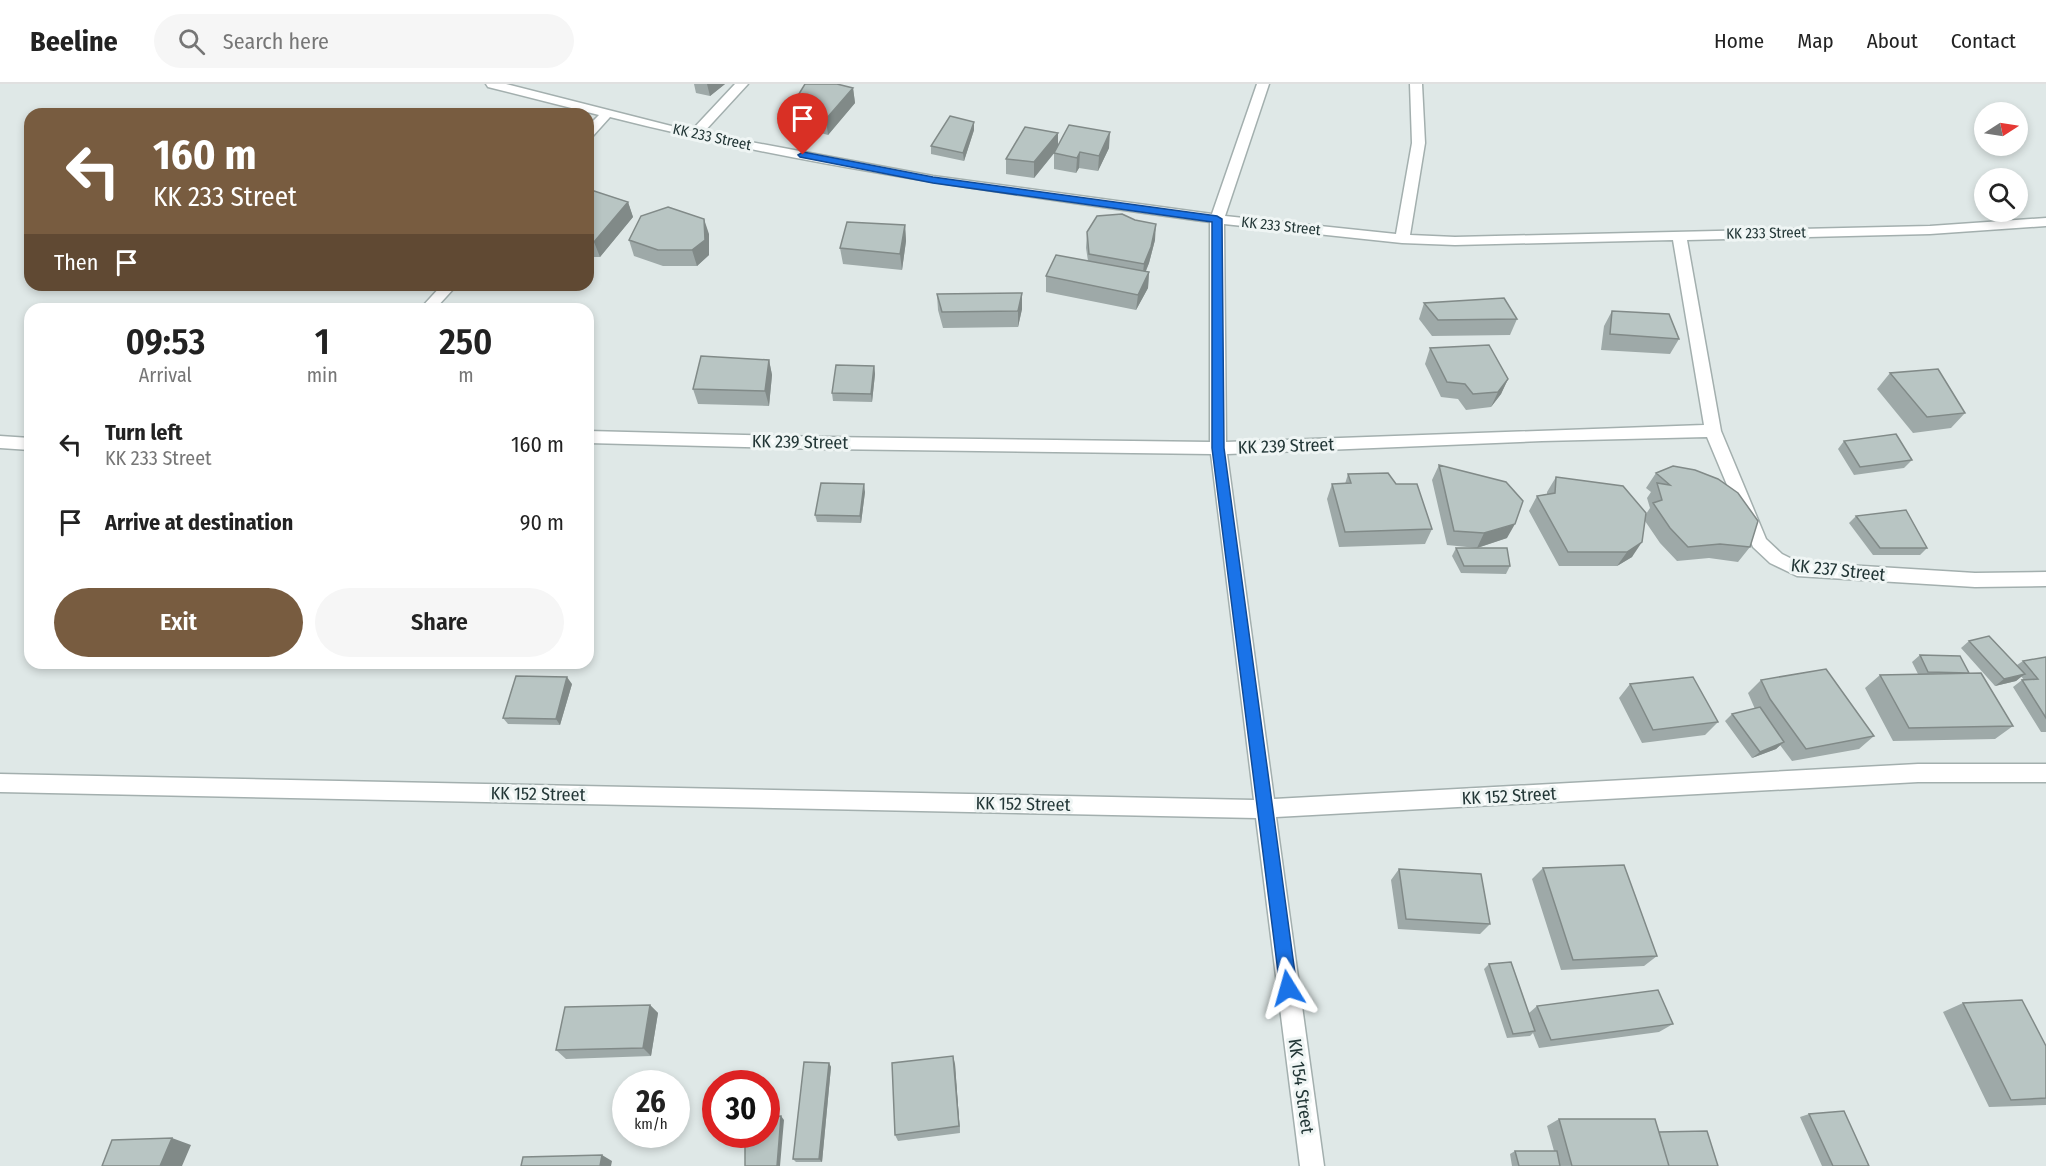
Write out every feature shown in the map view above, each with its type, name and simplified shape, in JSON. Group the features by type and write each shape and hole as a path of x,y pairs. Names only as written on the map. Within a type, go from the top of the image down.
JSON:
{"street":[{"name":"KK 233 Street","path":"492,84 587,108"},
{"path":"694,135 742,84"},
{"name":"KK 154 Street","path":"1263,84 1217,219 1218,448 1312,1166"},
{"path":"1402,239 1417,171 1420,111 1416,84"},
{"name":"KK 233 Street","path":"594,110 694,135 933,180 1217,219 1402,239 1455,241 1679,234 1930,230 2046,222"},
{"path":"594,127 607,113"},
{"path":"1679,234 1713,431"},
{"path":"433,303 444,291"},
{"name":"KK 239 Street","path":"594,437 824,443 1218,448 1542,435 1713,431"},
{"name":"KK 237 Street","path":"1713,431 1759,542 1769,555 1781,564 1797,569 1975,580 2046,579"},
{"path":"0,442 24,444"},
{"name":"KK 152 Street","path":"0,783 1264,809 1918,773 2046,773"}],"building":[{"path":"805,84 837,84 853,88 826,119 789,110"},
{"path":"950,116 974,122 963,153 931,146"},
{"path":"1069,125 1110,132 1099,156 1080,152 1077,158 1054,153"},
{"path":"1025,127 1058,133 1034,162 1006,159"},
{"path":"594,191 628,202 594,242"},
{"path":"668,207 704,219 705,240 692,250 658,250 629,240 641,216"},
{"path":"1122,214 1135,220 1156,224 1151,247 1144,264 1089,254 1087,232 1097,216"},
{"path":"847,222 905,225 900,254 840,248"},
{"path":"1056,255 1149,272 1138,295 1046,276"},
{"path":"1022,293 1018,311 942,312 937,294"},
{"path":"1504,298 1517,319 1438,320 1424,303"},
{"path":"1612,311 1669,314 1679,339 1610,334"},
{"path":"1489,345 1508,379 1498,392 1473,394 1465,384 1447,382 1430,348"},
{"path":"701,356 769,360 765,391 693,389"},
{"path":"836,365 874,366 871,394 832,393"},
{"path":"1938,369 1965,413 1927,417 1890,373"},
{"path":"1896,434 1912,460 1860,467 1844,441"},
{"path":"1439,465 1506,482 1523,501 1515,524 1484,533 1454,531"},
{"path":"1673,466 1695,470 1718,479 1738,493 1758,521 1750,547 1720,544 1688,547 1670,528 1653,503 1662,500 1657,483 1670,485 1656,473"},
{"path":"1388,473 1396,484 1417,484 1432,529 1345,532 1332,484 1351,483 1348,474"},
{"path":"1556,477 1623,486 1646,513 1642,542 1627,552 1568,552 1537,496 1555,493"},
{"path":"821,483 864,484 860,516 815,515"},
{"path":"1906,510 1927,548 1880,548 1856,516"},
{"path":"1456,548 1507,548 1510,566 1464,566"},
{"path":"1989,636 2025,674 2004,679 1969,641"},
{"path":"1920,655 1960,656 1969,673 1928,672"},
{"path":"2046,657 2046,718 2022,680 2038,679 2023,661"},
{"path":"1826,669 1874,736 1806,749 1770,699 1761,680"},
{"path":"1981,673 2013,726 1909,728 1880,675"},
{"path":"516,676 567,677 556,719 503,718"},
{"path":"1693,677 1718,722 1653,730 1630,684"},
{"path":"1760,707 1784,742 1760,752 1732,714"},
{"path":"1624,865 1657,956 1573,960 1543,868"},
{"path":"1399,869 1481,874 1490,924 1406,919"},
{"path":"1511,962 1535,1031 1513,1034 1489,964"},
{"path":"1658,990 1673,1024 1551,1040 1537,1006"},
{"path":"2022,1000 2046,1046 2046,1098 2011,1100 1963,1003"},
{"path":"650,1005 643,1048 556,1050 565,1007"},
{"path":"953,1056 959,1126 895,1135 892,1063"},
{"path":"804,1062 829,1063 819,1159 793,1159"},
{"path":"1844,1111 1869,1166 1833,1166 1809,1114"},
{"path":"1559,1119 1655,1119 1669,1166 1572,1166"},
{"path":"1707,1131 1718,1166 1669,1166 1659,1132"},
{"path":"172,1138 160,1166 102,1166 112,1140"},
{"path":"745,1148 778,1148 777,1166 745,1166"},
{"path":"1515,1151 1557,1151 1560,1166 1519,1166"},
{"path":"602,1155 600,1166 521,1166 523,1157"}],"route":[{"path":"803,155 933,180 1217,219 1218,448 1288,988"}]}
